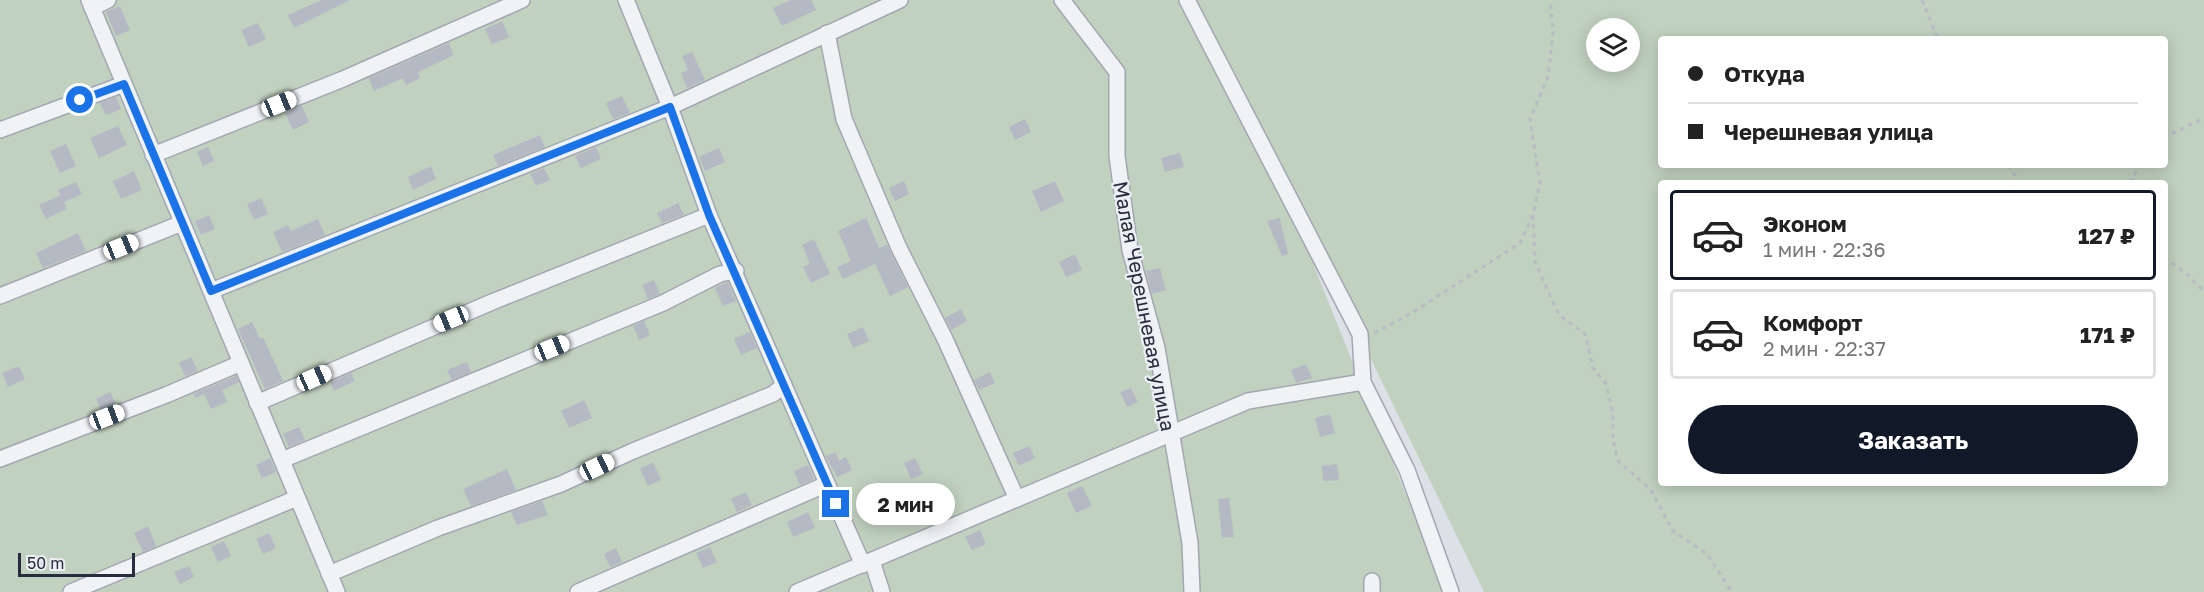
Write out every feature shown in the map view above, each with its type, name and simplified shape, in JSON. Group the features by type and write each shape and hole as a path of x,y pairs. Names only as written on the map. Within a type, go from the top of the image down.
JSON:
{"lane":[{"path":"108,0 90,4 337,592"},
{"path":"153,155 343,79 522,0"},
{"path":"626,0 670,107 709,215 736,271 827,484 882,592"},
{"path":"211,291 670,107 900,0"},
{"name":"Малая Черешневая улица","path":"1062,0 1117,72 1117,156 1130,250 1157,348 1190,543 1192,592"},
{"path":"1187,0 1360,334 1363,382 1407,470 1451,592"},
{"path":"826,33 844,119 899,248 945,339 1017,500"},
{"path":"0,130 124,84"},
{"path":"257,403 492,302 709,215"},
{"path":"0,296 182,223"},
{"path":"282,460 663,303 720,274 736,271"},
{"path":"0,459 166,395 241,363"},
{"path":"797,592 1248,400 1363,382"},
{"path":"329,574 438,528 561,484 633,451 773,394 784,386"},
{"path":"578,592 827,484"},
{"path":"71,592 297,498"}],"path":[{"path":"1360,334 1373,333 1410,314 1520,243 1533,215 1540,183 1530,119 1548,77 1553,32 1550,0"},
{"path":"1922,0 1937,36"},
{"path":"2168,136 2204,118"},
{"path":"1533,215 1535,262 1559,315 1586,334 1593,368 1606,384 1613,413 1612,441 1618,461 1651,490 1673,531 1707,554 1732,592"},
{"path":"2168,261 2185,272 2204,292"}],"green space":[{"path":"0,0 2204,0 2204,592 1484,592 1366,349 1314,266 1445,592 0,592"}],"building":[{"path":"322,0 350,0 294,28 288,15"},
{"path":"791,0 811,0 816,10 782,26 773,8"},
{"path":"120,6 130,30 116,36 106,12"},
{"path":"502,21 509,37 492,44 485,29"},
{"path":"258,23 266,39 249,47 241,30"},
{"path":"449,43 454,55 418,72 420,78 406,85 403,78 374,91 369,78"},
{"path":"692,52 705,80 687,88 681,73 688,70 682,56"},
{"path":"622,96 630,113 613,119 606,103"},
{"path":"116,97 121,109 106,115 100,103"},
{"path":"302,106 309,122 293,130 285,113"},
{"path":"1025,119 1031,132 1015,140 1009,127"},
{"path":"118,126 127,145 99,158 90,138"},
{"path":"540,135 545,147 498,166 493,155"},
{"path":"66,144 76,166 60,173 50,151"},
{"path":"208,147 214,161 203,166 197,152"},
{"path":"596,147 601,159 581,168 575,156"},
{"path":"719,148 725,162 705,171 699,157"},
{"path":"1180,153 1184,167 1165,172 1161,158"},
{"path":"431,166 436,179 413,190 408,177"},
{"path":"544,168 550,180 536,186 530,174"},
{"path":"134,171 142,190 121,199 113,181"},
{"path":"904,181 909,194 895,201 889,188"},
{"path":"1055,181 1064,201 1041,212 1032,191"},
{"path":"76,182 82,194 64,202 58,190"},
{"path":"61,195 67,209 46,219 39,205"},
{"path":"261,198 268,214 254,220 247,204"},
{"path":"678,203 684,215 662,223 657,213"},
{"path":"209,215 215,229 201,235 195,221"},
{"path":"866,218 879,248 887,245 908,287 890,296 875,264 843,279 837,267 851,261 838,231"},
{"path":"1280,218 1288,254 1282,256 1267,221"},
{"path":"318,219 325,235 282,252 273,232 288,225 291,231"},
{"path":"78,233 86,251 43,268 36,253"},
{"path":"814,239 830,274 811,283 803,267 810,264 802,245"},
{"path":"1075,254 1082,270 1066,277 1059,262"},
{"path":"1160,268 1166,290 1152,294 1146,271"},
{"path":"654,280 660,294 648,299 642,285"},
{"path":"728,282 736,301 723,306 715,288"},
{"path":"961,309 967,321 951,330 945,318"},
{"path":"644,321 650,335 639,340 633,326"},
{"path":"252,322 260,339 263,337 283,381 265,389 238,329"},
{"path":"863,327 869,341 853,348 847,334"},
{"path":"750,332 757,348 741,355 734,339"},
{"path":"191,357 198,371 185,376 179,363"},
{"path":"467,362 471,372 452,380 447,370"},
{"path":"1306,364 1312,378 1296,383 1291,370"},
{"path":"19,366 25,379 8,387 2,373"},
{"path":"990,372 995,383 979,390 974,380"},
{"path":"351,373 355,381 334,391 330,382"},
{"path":"236,376 239,382 222,390 227,402 211,409 204,394 195,398 193,394"},
{"path":"1131,388 1138,402 1127,407 1120,392"},
{"path":"110,392 116,404 101,410 96,399"},
{"path":"584,400 592,418 569,428 561,411"},
{"path":"1330,414 1335,433 1320,437 1315,418"},
{"path":"299,427 305,440 289,447 283,434"},
{"path":"1029,446 1035,458 1019,466 1013,453"},
{"path":"836,452 839,461 846,457 852,470 837,477 826,456"},
{"path":"270,458 276,472 262,478 256,465"},
{"path":"915,458 923,474 911,479 904,463"},
{"path":"653,462 661,480 648,486 640,469"},
{"path":"1337,464 1339,480 1323,481 1322,466"},
{"path":"808,465 814,479 800,485 794,471"},
{"path":"507,469 516,490 471,506 463,489"},
{"path":"1082,486 1092,506 1076,513 1067,493"},
{"path":"746,492 752,505 737,512 731,499"},
{"path":"1229,498 1234,537 1222,538 1218,499"},
{"path":"542,501 548,515 517,525 511,512"},
{"path":"808,512 815,528 793,537 787,522"},
{"path":"148,526 156,546 143,552 134,533"},
{"path":"980,530 986,544 972,550 965,537"},
{"path":"269,533 276,548 263,554 256,539"},
{"path":"224,541 231,556 218,562 211,547"},
{"path":"710,547 717,562 703,568 696,553"},
{"path":"616,548 622,562 610,567 604,554"},
{"path":"189,566 194,577 180,584 174,572"}],"route":[{"path":"80,100 124,84 211,291 670,107 709,215 736,271 836,504"}]}
